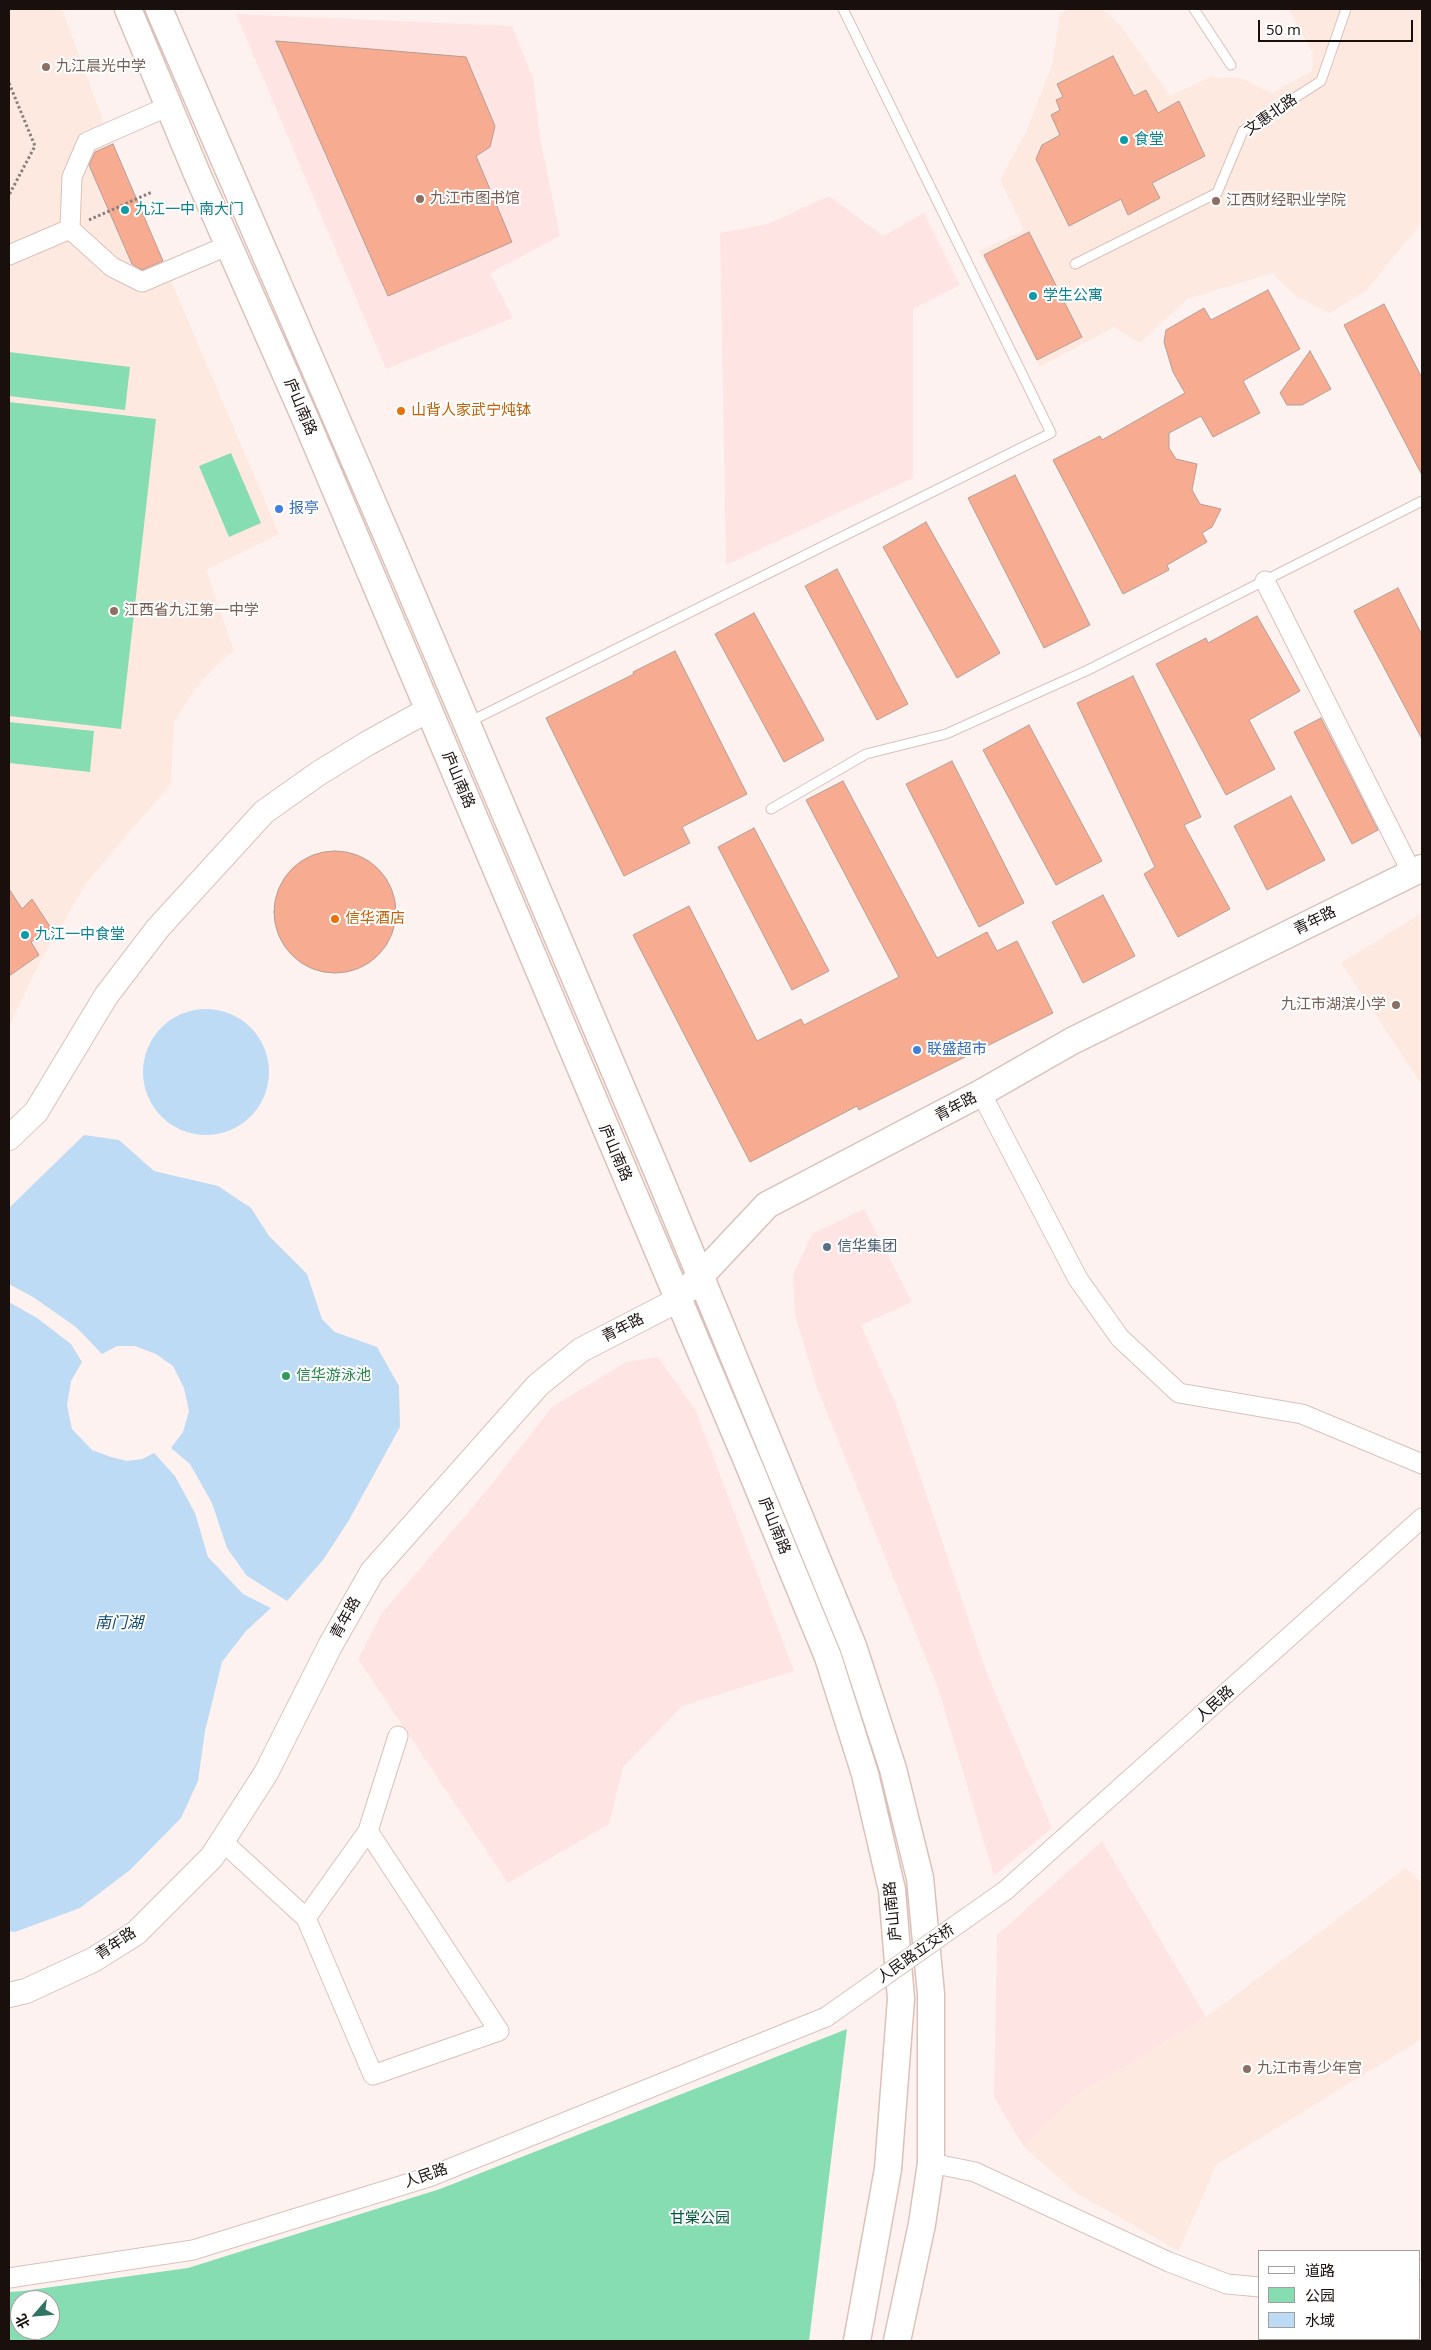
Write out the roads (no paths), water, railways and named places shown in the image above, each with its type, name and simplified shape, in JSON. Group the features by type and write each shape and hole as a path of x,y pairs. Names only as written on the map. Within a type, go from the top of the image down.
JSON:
{"main road":[{"name":"庐山南路","path":"128,9 428,710 828,1657 865,1774 892,1890 901,1999 888,2169 857,2341"},
{"name":"庐山南路","path":"159,9 467,723 854,1646 893,1769 920,1878 931,1994 931,2163 922,2224 897,2341"},
{"name":"青年路","path":"678,1300 767,1206 981,1094 1072,1041 1417,870"}],"street":[{"path":"169,106 87,142 72,177 70,228 112,267 142,282 229,244"},
{"path":"9,255 70,228"},
{"path":"1265,581 1417,870"},
{"path":"9,1138 36,1112 106,996 158,928 264,812 343,758 428,710"},
{"path":"981,1094 1078,1279 1120,1338 1179,1393 1302,1414 1422,1464"},
{"name":"青年路","path":"9,1995 26,1991 93,1960 136,1933 212,1857 266,1773 330,1646 372,1572 538,1385 581,1350 678,1300"},
{"name":"人民路","path":"1006,1890 1422,1518"},
{"path":"306,1918 368,1831 398,1736"},
{"path":"222,1841 306,1918 373,2075 499,2031 368,1831"},
{"name":"人民路立交桥","path":"826,2017 1006,1890"},
{"name":"人民路","path":"9,2278 193,2250 429,2177 826,2017"},
{"path":"931,2163 975,2172 1169,2262 1227,2284 1258,2287"}],"lane":[{"path":"467,723 1051,433 843,9"},
{"path":"1194,9 1231,65"},
{"name":"文惠北路","path":"1075,264 1217,193 1243,131 1321,81 1346,9"},
{"path":"771,809 866,754 946,734 1088,670 1422,501"}],"water":[{"path":"206,1009 230,1014 251,1027 264,1048 269,1072 264,1096 251,1117 230,1130 206,1135 182,1130 161,1117 148,1096 143,1072 148,1048 161,1027 182,1014"},
{"name":"信华游泳池","path":"84,1135 119,1140 154,1171 218,1186 251,1208 269,1236 307,1274 322,1319 335,1332 377,1347 399,1386 400,1427 349,1520 323,1560 287,1601 247,1576 227,1548 212,1503 190,1464 171,1448 183,1432 189,1411 184,1388 173,1366 156,1354 135,1346 117,1346 102,1354 76,1327 33,1297 9,1284 9,1208"},
{"name":"南门湖","path":"9,1302 37,1318 71,1344 82,1362 71,1381 67,1405 72,1429 92,1450 111,1457 127,1461 142,1459 154,1453 175,1476 195,1513 208,1557 243,1594 271,1608 246,1631 222,1662 205,1731 198,1781 181,1818 130,1870 80,1908 15,1932 9,1931"}],"place":[{"name":"九江晨光中学","path":"46,67"},
{"name":"食堂","path":"1124,140"},
{"name":"九江市图书馆","path":"420,199"},
{"name":"江西财经职业学院","path":"1216,201"},
{"name":"九江一中 南大门","path":"125,210"},
{"name":"学生公寓","path":"1033,296"},
{"name":"山背人家武宁炖钵","path":"401,411"},
{"name":"报亭","path":"279,509"},
{"name":"江西省九江第一中学","path":"114,611"},
{"name":"信华酒店","path":"335,919"},
{"name":"九江一中食堂","path":"25,935"},
{"name":"九江市湖滨小学","path":"1396,1005"},
{"name":"联盛超市","path":"917,1050"},
{"name":"信华集团","path":"827,1247"},
{"name":"信华游泳池","path":"286,1376"},
{"name":"九江市青少年宫","path":"1247,2069"}],"park label":[{"name":"甘棠公园","path":"700,2219"}]}
